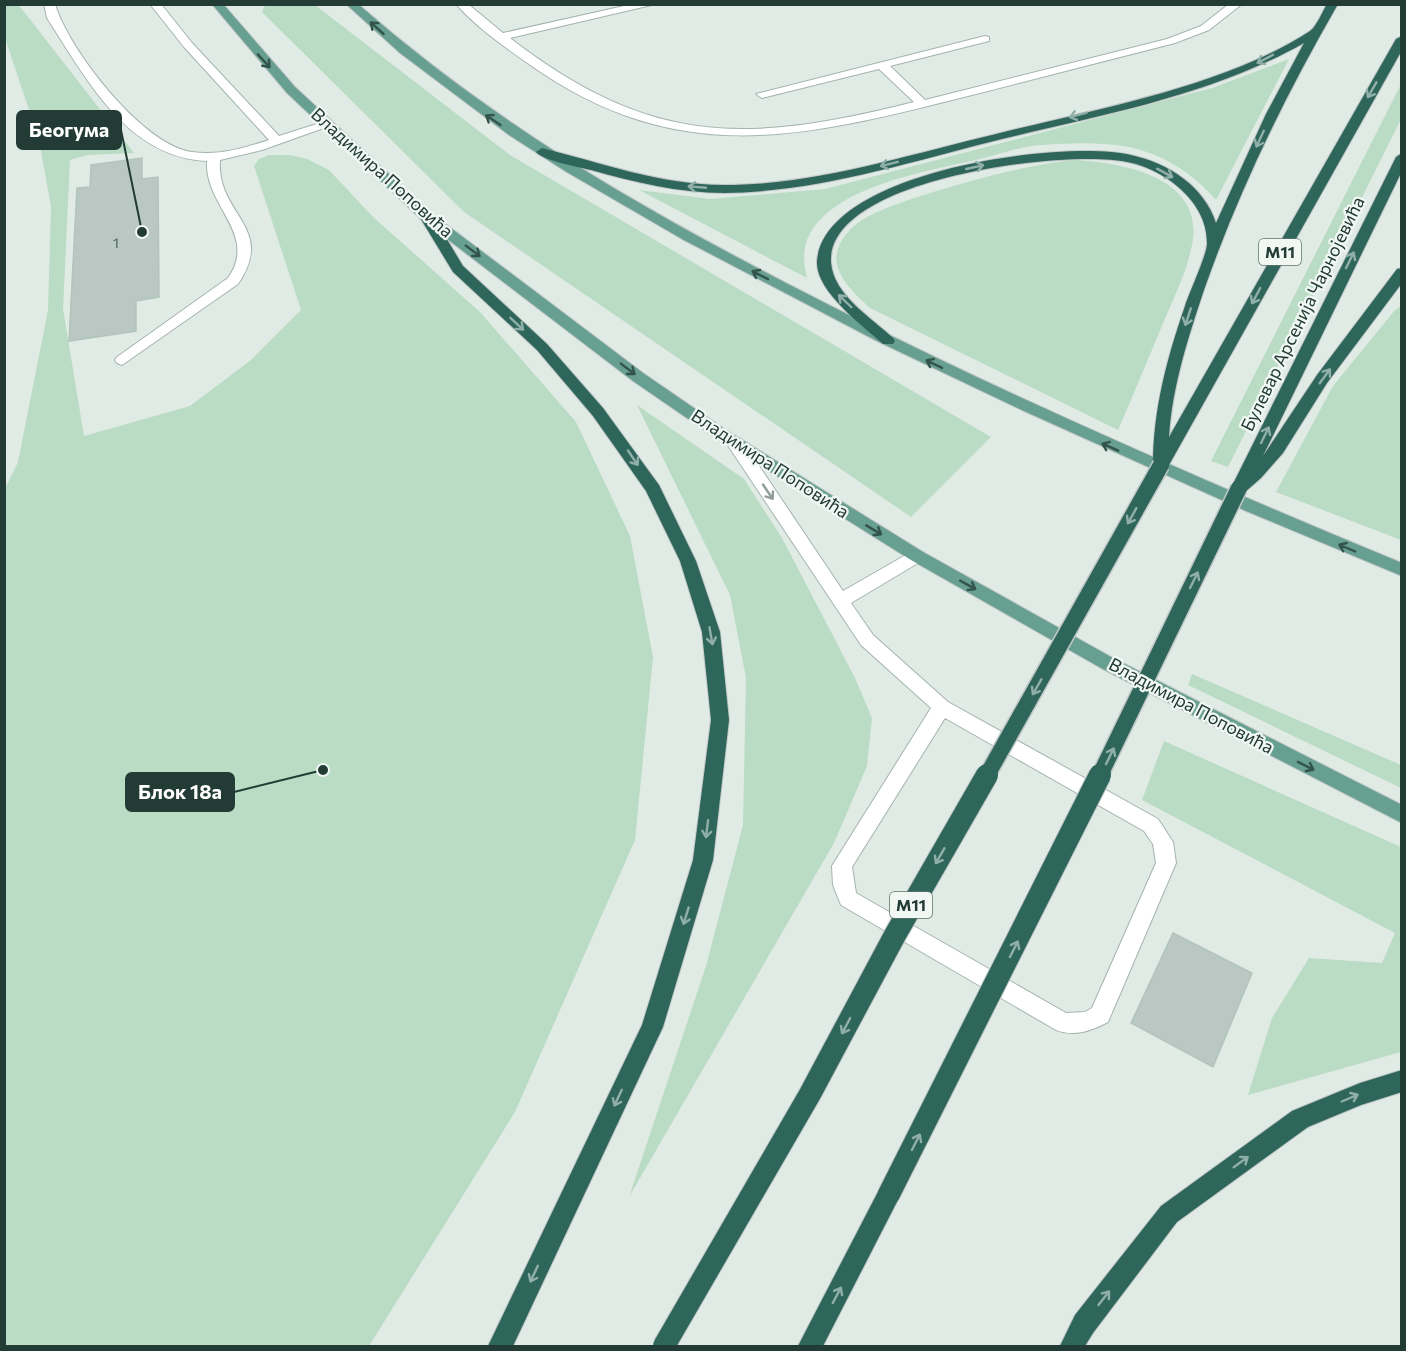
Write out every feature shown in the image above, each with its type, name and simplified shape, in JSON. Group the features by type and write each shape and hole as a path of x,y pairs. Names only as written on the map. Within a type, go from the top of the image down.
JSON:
{"highway":[{"path":"1161,465 1160,441 1170,374 1214,242 1269,120 1333,4"},
{"path":"542,152 607,171 689,186 722,189 805,182 870,168 1171,91 1259,62 1316,32"},
{"name":"M11","path":"664,1347 810,1094 895,934 1081,611 1401,39"},
{"path":"888,341 834,288 824,264 825,246 834,229 865,205 898,189 942,175 1033,155 1095,153 1128,158 1160,170 1182,183 1196,196 1208,217 1214,242"},
{"name":"Булевар Арсенија Чарнојевића","path":"810,1347 1060,858 1401,157"},
{"path":"426,216 458,269 542,347 626,447 653,489 688,561 711,632 720,720 703,860 652,1027 500,1347"},
{"path":"1239,488 1260,471 1273,456 1321,380 1396,288 1401,272"},
{"path":"1072,1347 1084,1324 1169,1214 1300,1119 1360,1094 1401,1082"}],"main road":[{"name":"Владимира Поповића","path":"217,4 228,10 326,125 426,216 638,377 735,443 917,556 1107,663 1401,815"},
{"path":"351,4 438,80 542,152 595,187 692,240 888,341 1107,446 1401,570"}],"street":[{"path":"49,4 52,18 85,65 139,132 153,142 179,154 214,157 326,125"},
{"path":"155,4 188,45 275,139"},
{"path":"461,4 500,38 587,95 638,117 683,129 755,134 789,133 923,104 1190,35 1221,18 1237,4"},
{"path":"500,38 651,4"},
{"path":"762,94 985,39"},
{"path":"882,65 923,104"},
{"path":"122,360 233,281 245,267 247,245 214,178 214,157"},
{"path":"735,443 867,640 942,707 1152,825 1163,842 1166,863 1100,1015 1087,1022 1064,1023 848,899 843,885 842,866 942,707"},
{"path":"842,600 917,556"}],"green space":[{"path":"18,4 134,153 88,155 70,160 63,309 84,436 190,406 251,360 301,310 254,166 259,159 269,155 290,155 307,159 329,170 373,217 480,312 576,422 630,536 653,657 635,840 515,1112 369,1346 5,1346 4,491 18,462 48,310 51,207 39,140 5,38 5,5"},
{"path":"265,5 315,5 510,155 991,437 911,517 464,212 262,12"},
{"path":"1289,59 1216,200 1197,181 1175,165 1137,149 1093,143 1042,145 1011,150 888,182 844,201 826,214 812,230 806,242 804,254 807,278 639,190 710,199 825,189 1212,88"},
{"path":"1401,84 1401,119 1228,467 1211,461"},
{"path":"1072,160 1111,164 1153,176 1170,186 1184,200 1192,217 1193,239 1185,270 1118,430 870,308 846,283 836,260 838,247 850,230 862,220 887,208 982,178"},
{"path":"1401,306 1401,540 1276,492 1333,386 1395,310"},
{"path":"637,405 744,479 782,538 855,678 872,718 867,766 834,843 629,1197 706,966 743,825 746,678 730,595"},
{"path":"1192,674 1401,765 1401,788 1188,685"},
{"path":"1164,741 1401,847 1401,1052 1248,1095 1272,1018 1309,958 1382,963 1395,933 1142,800"}],"building":[{"path":"142,158 142,179 158,177 159,297 136,301 136,331 69,341 77,188 90,187 91,165"},
{"path":"1173,933 1252,973 1213,1067 1131,1023"}],"place":[{"name":"Беогума","path":"142,232"},
{"name":"Блок 18а","path":"323,770"}]}
